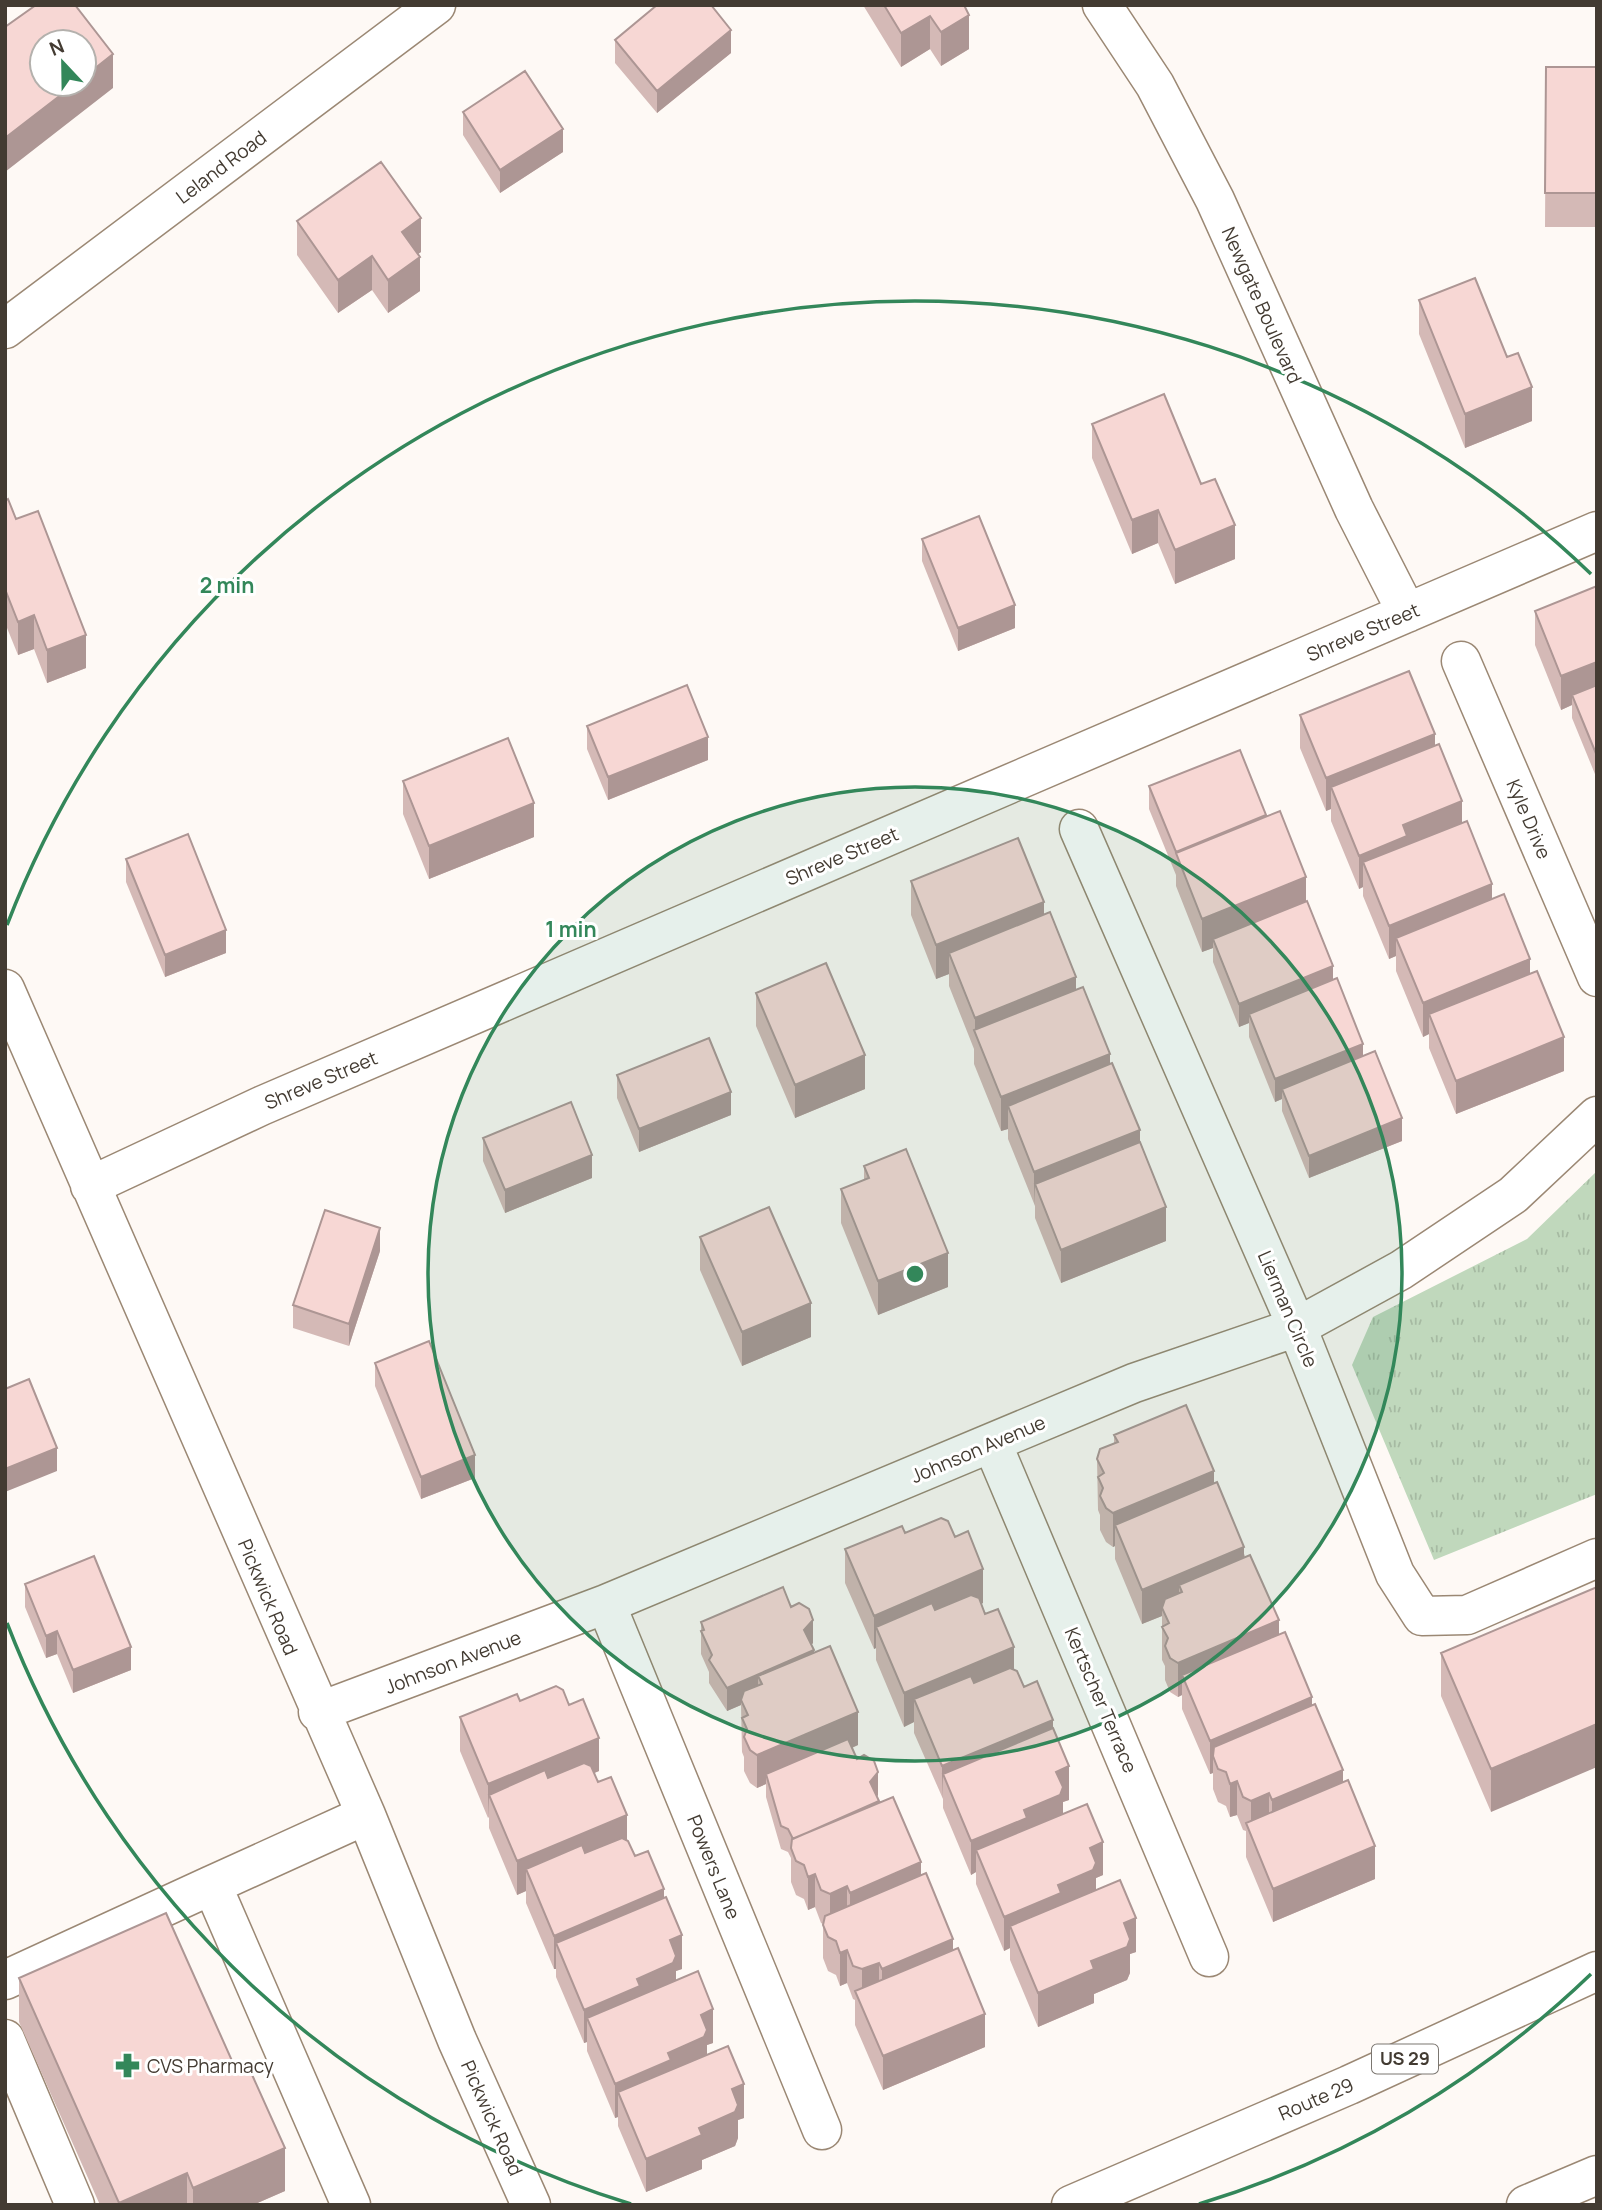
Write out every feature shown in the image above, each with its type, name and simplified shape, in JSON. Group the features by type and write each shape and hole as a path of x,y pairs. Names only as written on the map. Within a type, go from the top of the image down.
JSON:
{"street":[{"name":"Leland Road","path":"5,329 436,5"},
{"name":"Newgate Boulevard","path":"1102,5 1155,85 1215,200 1354,509 1407,613"},
{"name":"Shreve Street","path":"90,1186 261,1106 1597,531"},
{"name":"Kyle Drive","path":"1461,661 1597,977"},
{"name":"Lierman Circle","path":"1079,829 1297,1327 1395,1574 1422,1616 1467,1615 1597,1558"},
{"name":"Pickwick Road","path":"5,989 318,1712 366,1815 457,2040 531,2205"},
{"name":"Johnson Avenue","path":"318,1712 606,1604 1134,1383 1297,1327 1401,1270 1513,1195 1597,1116"},
{"name":"Kertscher Terrace","path":"992,1443 1209,1957"},
{"name":"Powers Lane","path":"606,1604 822,2130"},
{"path":"5,1980 366,1815"},
{"path":"212,1885 351,2205"},
{"name":"Route 29","path":"1071,2205 1349,2085 1597,1970"},
{"path":"5,2039 75,2205"},
{"path":"1525,2205 1597,2175"}],"green space":[{"path":"1597,1171 1597,1494 1434,1560 1352,1365 1373,1317 1527,1239"}],"building":[{"path":"36,5 75,5 93,28 28,28 28,98 57,98 5,138 5,27"},
{"path":"657,5 711,5 731,30 657,91 615,40"},
{"path":"884,5 964,5 969,15 941,32 930,16 901,33"},
{"path":"98,35 113,54 98,66"},
{"path":"1546,67 1597,67 1597,193 1545,193"},
{"path":"525,71 563,129 500,170 463,112"},
{"path":"381,162 421,218 402,232 420,257 388,280 372,256 338,280 297,221"},
{"path":"1475,278 1507,357 1518,353 1532,387 1465,414 1419,300"},
{"path":"1164,394 1201,484 1215,479 1235,525 1175,550 1158,510 1132,520 1092,424"},
{"path":"8,499 16,519 38,511 86,635 47,650 34,615 18,622 5,589 5,501"},
{"path":"979,516 1015,605 958,628 922,539"},
{"path":"1597,586 1597,662 1561,676 1535,611"},
{"path":"1409,671 1435,734 1326,778 1300,715"},
{"path":"687,685 708,737 608,777 587,726"},
{"path":"1597,685 1597,756 1572,695"},
{"path":"508,738 534,803 429,846 403,781"},
{"path":"1439,744 1462,801 1403,825 1407,836 1359,856 1331,787"},
{"path":"1240,750 1266,815 1176,852 1149,786"},
{"path":"1280,811 1306,877 1202,919 1176,853"},
{"path":"1467,821 1492,884 1389,926 1363,862"},
{"path":"188,834 226,930 165,955 126,859"},
{"path":"1018,838 1044,902 936,945 911,881"},
{"path":"1504,894 1530,959 1423,1003 1396,938"},
{"path":"1307,901 1333,966 1239,1004 1213,939"},
{"path":"1050,912 1076,977 975,1018 949,953"},
{"path":"826,963 865,1055 795,1085 756,993"},
{"path":"1537,971 1564,1037 1456,1081 1429,1014"},
{"path":"1337,978 1363,1044 1275,1079 1249,1014"},
{"path":"1083,987 1110,1054 1001,1097 974,1030"},
{"path":"709,1038 731,1092 639,1129 617,1075"},
{"path":"1375,1051 1402,1118 1309,1156 1282,1089"},
{"path":"1112,1063 1140,1130 1034,1172 1008,1106"},
{"path":"571,1102 592,1155 505,1190 483,1138"},
{"path":"1140,1142 1166,1207 1061,1250 1035,1184"},
{"path":"906,1149 948,1253 878,1281 841,1189 869,1178 864,1166"},
{"path":"769,1207 811,1303 742,1332 700,1237"},
{"path":"325,1210 380,1228 349,1324 293,1305"},
{"path":"429,1341 475,1455 421,1477 375,1363"},
{"path":"29,1379 57,1448 5,1469 5,1389"},
{"path":"1186,1405 1214,1471 1113,1513 1106,1508 1100,1496 1103,1488 1098,1477 1104,1473 1097,1459 1100,1449 1118,1442 1114,1435"},
{"path":"1217,1482 1244,1547 1142,1590 1115,1525"},
{"path":"941,1518 948,1521 955,1537 968,1531 983,1569 874,1616 845,1549 902,1526 905,1533"},
{"path":"1250,1555 1279,1620 1178,1663 1170,1658 1165,1646 1168,1638 1162,1627 1169,1623 1162,1608 1165,1599 1182,1592 1179,1585"},
{"path":"94,1556 131,1647 73,1670 57,1631 46,1636 25,1584"},
{"path":"783,1587 791,1607 799,1603 809,1609 813,1620 804,1630 814,1650 727,1688 709,1660 712,1655 701,1631 704,1630 701,1622"},
{"path":"1597,1587 1597,1724 1491,1769 1441,1653"},
{"path":"971,1595 979,1598 985,1614 998,1609 1014,1647 904,1693 876,1627 932,1603 935,1610"},
{"path":"1285,1632 1312,1697 1210,1741 1182,1675"},
{"path":"830,1646 858,1712 757,1755 750,1750 744,1737 747,1729 742,1718 748,1715 741,1700 744,1691 762,1684 758,1676"},
{"path":"1010,1668 1017,1671 1024,1687 1037,1681 1053,1720 942,1766 914,1699 971,1676 974,1683"},
{"path":"556,1686 563,1690 569,1705 583,1699 599,1738 488,1784 460,1717 517,1694 520,1701"},
{"path":"1315,1704 1343,1770 1272,1800 1269,1793 1251,1801 1243,1797 1237,1781 1230,1784 1226,1772 1218,1769 1213,1756 1214,1747"},
{"path":"1053,1728 1069,1766 1056,1772 1063,1787 1060,1795 1024,1810 1027,1818 971,1841 943,1774"},
{"path":"848,1739 857,1759 864,1755 874,1761 878,1772 870,1782 879,1801 793,1839 788,1829 781,1826 766,1774"},
{"path":"584,1763 591,1766 598,1782 611,1777 627,1815 517,1861 489,1795 545,1770 548,1778"},
{"path":"1348,1780 1375,1846 1273,1889 1246,1823"},
{"path":"893,1797 921,1862 850,1893 847,1886 830,1894 821,1890 815,1874 808,1877 804,1865 796,1861 791,1848 792,1839"},
{"path":"1087,1804 1103,1842 1090,1848 1096,1863 1093,1870 1058,1885 1061,1893 1004,1917 976,1850"},
{"path":"622,1838 628,1841 635,1856 648,1851 664,1889 554,1936 526,1869 582,1845 585,1853"},
{"path":"926,1873 953,1939 882,1969 879,1963 862,1969 853,1966 847,1950 840,1953 836,1941 828,1937 823,1925 825,1916"},
{"path":"1120,1880 1136,1918 1124,1923 1130,1939 1127,1947 1091,1961 1094,1969 1038,1993 1010,1926"},
{"path":"666,1897 682,1935 670,1940 676,1956 673,1963 637,1979 640,1986 584,2010 556,1943"},
{"name":"CVS Pharmacy","path":"166,1913 237,2072 249,2068 285,2148 193,2188 187,2173 119,2203 19,1978"},
{"path":"958,1948 985,2014 883,2056 855,1991"},
{"path":"698,1971 713,2009 701,2015 707,2030 704,2037 668,2053 671,2060 615,2084 587,2018"},
{"path":"728,2046 744,2084 732,2089 738,2105 735,2112 699,2128 702,2135 646,2159 618,2092"}],"place":[{"name":"CVS Pharmacy","path":"127,2066"}]}
